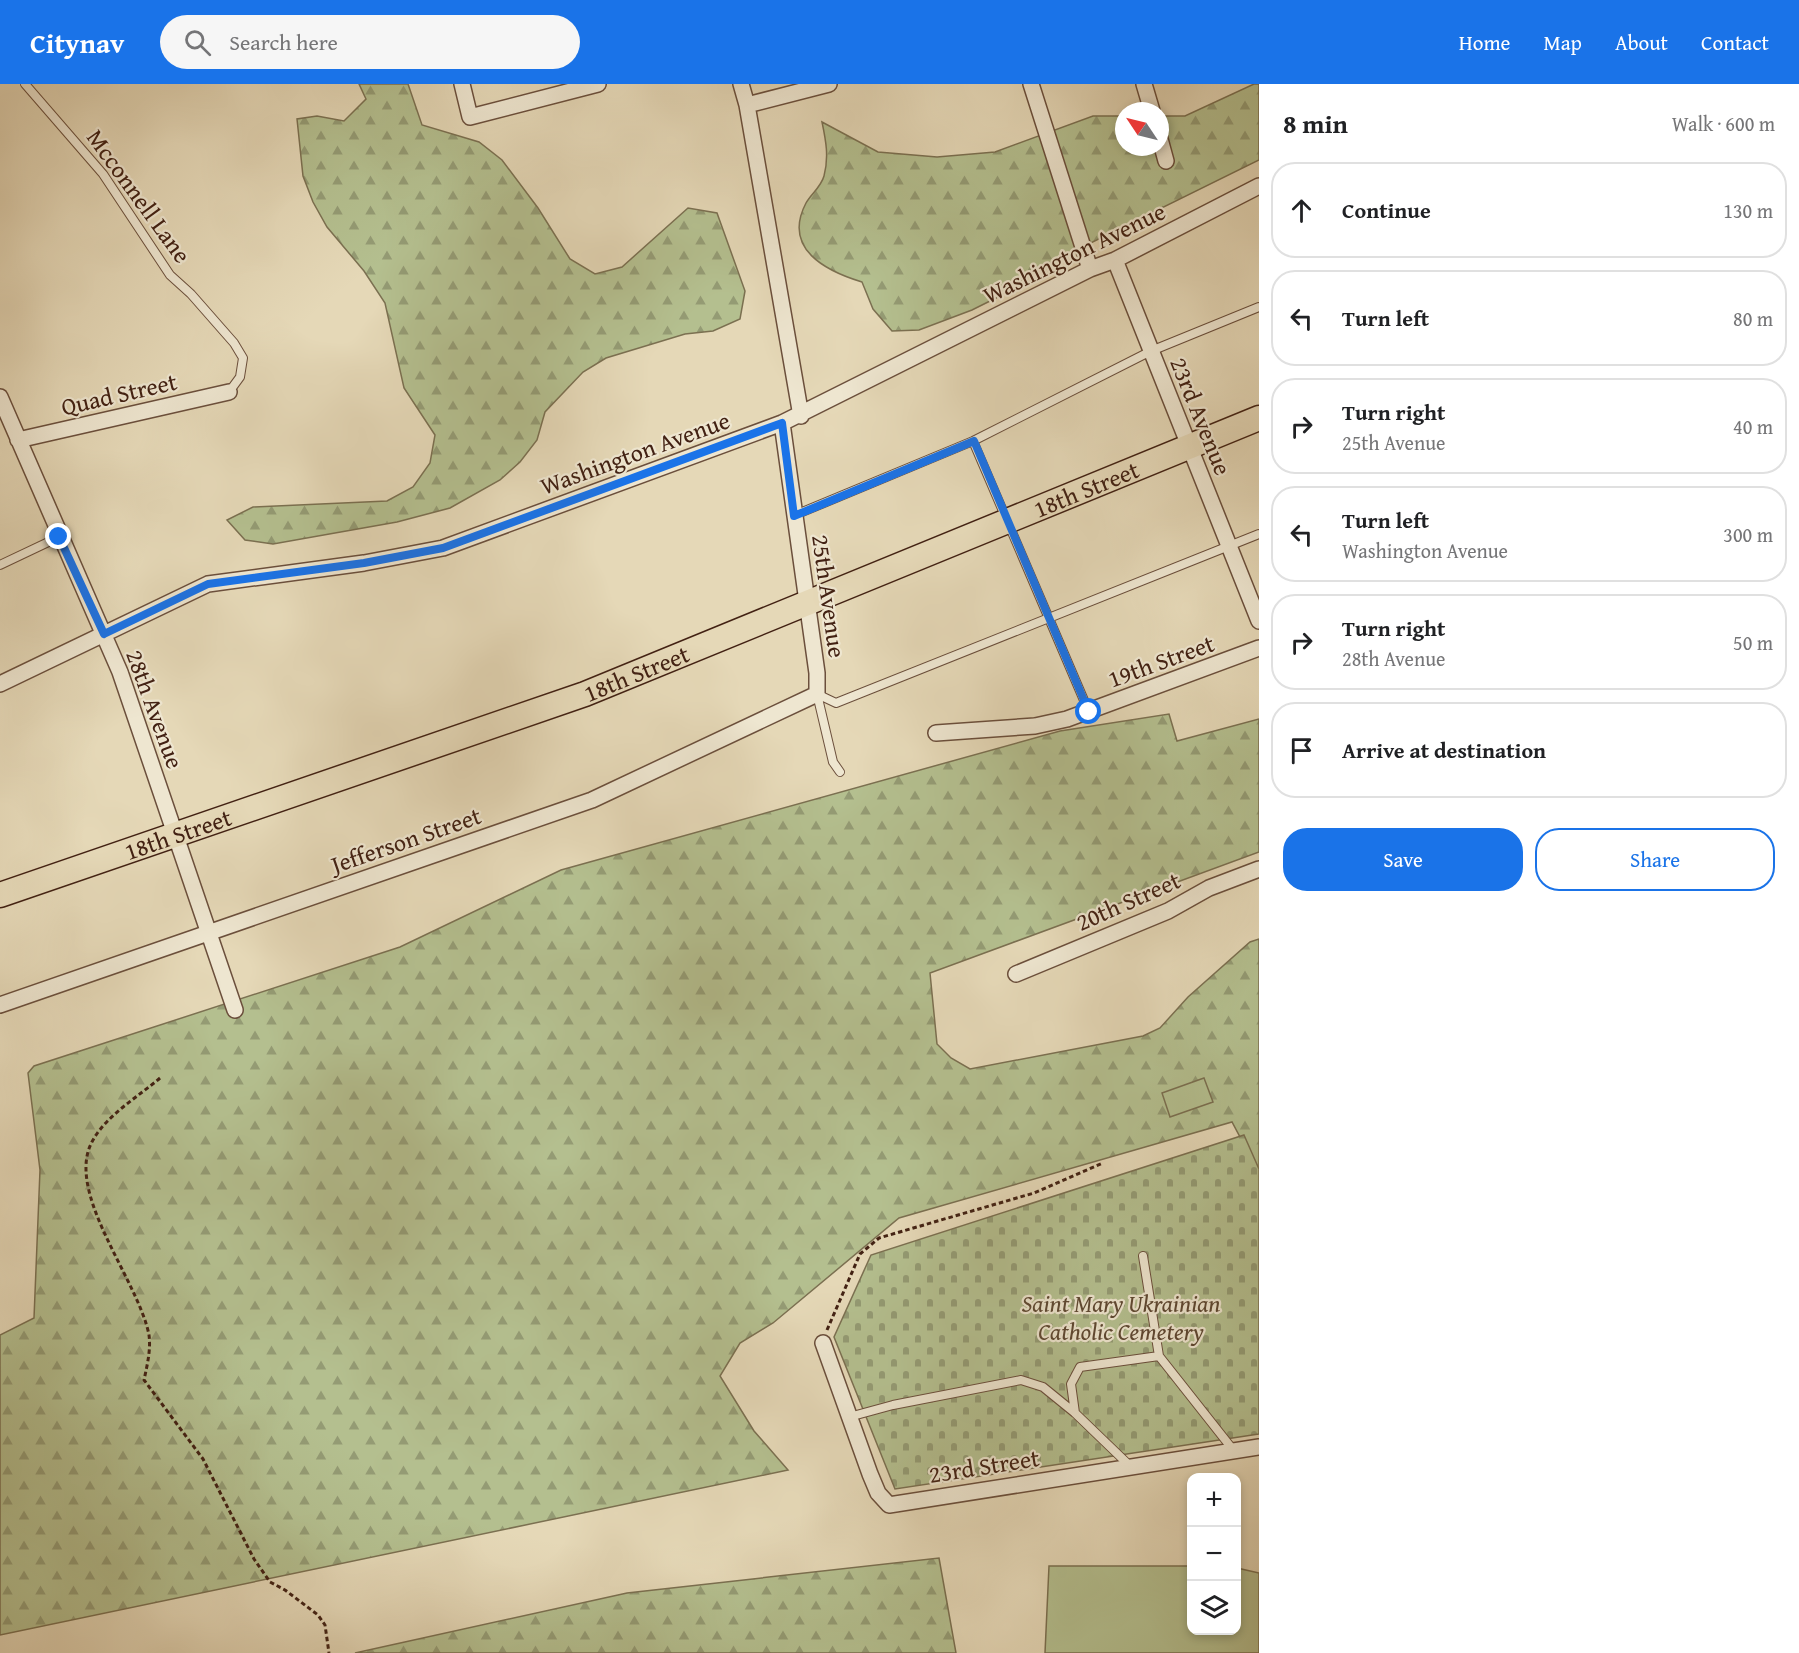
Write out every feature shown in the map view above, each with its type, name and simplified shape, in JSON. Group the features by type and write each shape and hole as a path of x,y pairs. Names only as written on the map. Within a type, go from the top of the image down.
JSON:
{"main road":[{"name":"18th Street","path":"0,895 585,694 1259,418"}],"street":[{"path":"462,84 470,117 598,84"},
{"path":"741,84 747,105 801,416"},
{"path":"747,105 829,84"},
{"path":"1031,84 1090,269"},
{"path":"1144,84 1149,102"},
{"path":"1165,156 1166,161"},
{"name":"Washington Avenue","path":"0,684 208,584 364,563 443,548 801,416 1259,186"},
{"name":"23rd Avenue","path":"1115,260 1259,621"},
{"name":"Quad Street","path":"18,440 229,392"},
{"name":"28th Avenue","path":"0,397 59,537 120,672 235,1010"},
{"name":"25th Avenue","path":"782,423 808,603 817,673 817,694"},
{"name":"19th Street","path":"936,733 1035,726 1089,712 1259,648"},
{"name":"Jefferson Street","path":"0,1005 592,800 817,694"},
{"name":"20th Street","path":"1016,974 1168,911 1209,888 1259,869"},
{"name":"23rd Street","path":"823,1343 870,1474 878,1493 889,1505 1259,1447"}],"lane":[{"name":"Mcconnell Lane","path":"25,84 103,174 170,275 191,294 234,343 243,358 240,377 229,392"},
{"path":"794,516 974,441 1151,351 1259,307"},
{"path":"974,441 1089,712"},
{"path":"817,694 836,703 1259,534"},
{"path":"0,566 59,537"},
{"name":"25th Avenue","path":"817,694 833,762 840,772"},
{"path":"1143,1256 1159,1356 1234,1451"},
{"path":"1075,1413 1071,1384 1080,1367 1159,1356"},
{"path":"849,1417 892,1405 1021,1380 1043,1387 1075,1413 1130,1466"}],"path":[{"path":"160,1078 100,1129 85,1159 85,1181 98,1220 133,1288 144,1317 149,1338 144,1380 203,1460 254,1559 270,1582 285,1590 318,1615 325,1625 329,1653"},
{"path":"823,1343 860,1254 879,1238 1034,1193 1103,1163"}],"green space":[{"path":"359,84 408,84 422,125 479,142 502,160 538,208 570,259 595,274 622,267 688,208 717,213 745,291 740,319 713,331 685,334 606,358 583,372 545,412 537,440 520,462 500,480 450,508 397,522 273,544 245,540 227,520 253,507 387,501 413,487 430,463 435,435 404,388 385,303 364,271 327,227 313,202 303,176 297,119 317,116 344,121 366,99"},
{"path":"1254,84 1259,84 1259,160 1042,267 996,298 972,310 919,330 892,331 873,309 862,282 822,264 804,245 800,233 800,219 806,203 823,180 826,169 825,136 822,122 878,152 937,157 995,152 1093,116 1115,116 1115,156 1169,156 1169,116 1185,116"},
{"path":"1169,714 1177,741 1259,719 1259,852 930,973 937,1044 951,1058 970,1069 1143,1036 1160,1028 1188,997 1250,942 1259,939 1259,1173 1232,1122 899,1218 773,1323 740,1343 720,1376 754,1431 788,1470 0,1635 0,1335 34,1318 40,1170 28,1073 34,1066 400,947 561,870 1060,731"},
{"path":"1204,1078 1213,1102 1170,1117 1162,1093"},
{"name":"Saint Mary Ukrainian Catholic Cemetery","path":"1244,1135 1259,1169 1259,1434 895,1489 834,1337 871,1255"},
{"path":"939,1558 956,1653 355,1653 627,1593"},
{"path":"1049,1566 1187,1566 1187,1635 1241,1635 1241,1569 1259,1573 1259,1653 1045,1653"}],"route":[{"path":"59,537 104,634 208,584 364,563 443,548 782,423 794,516 974,441 1089,712"}]}
